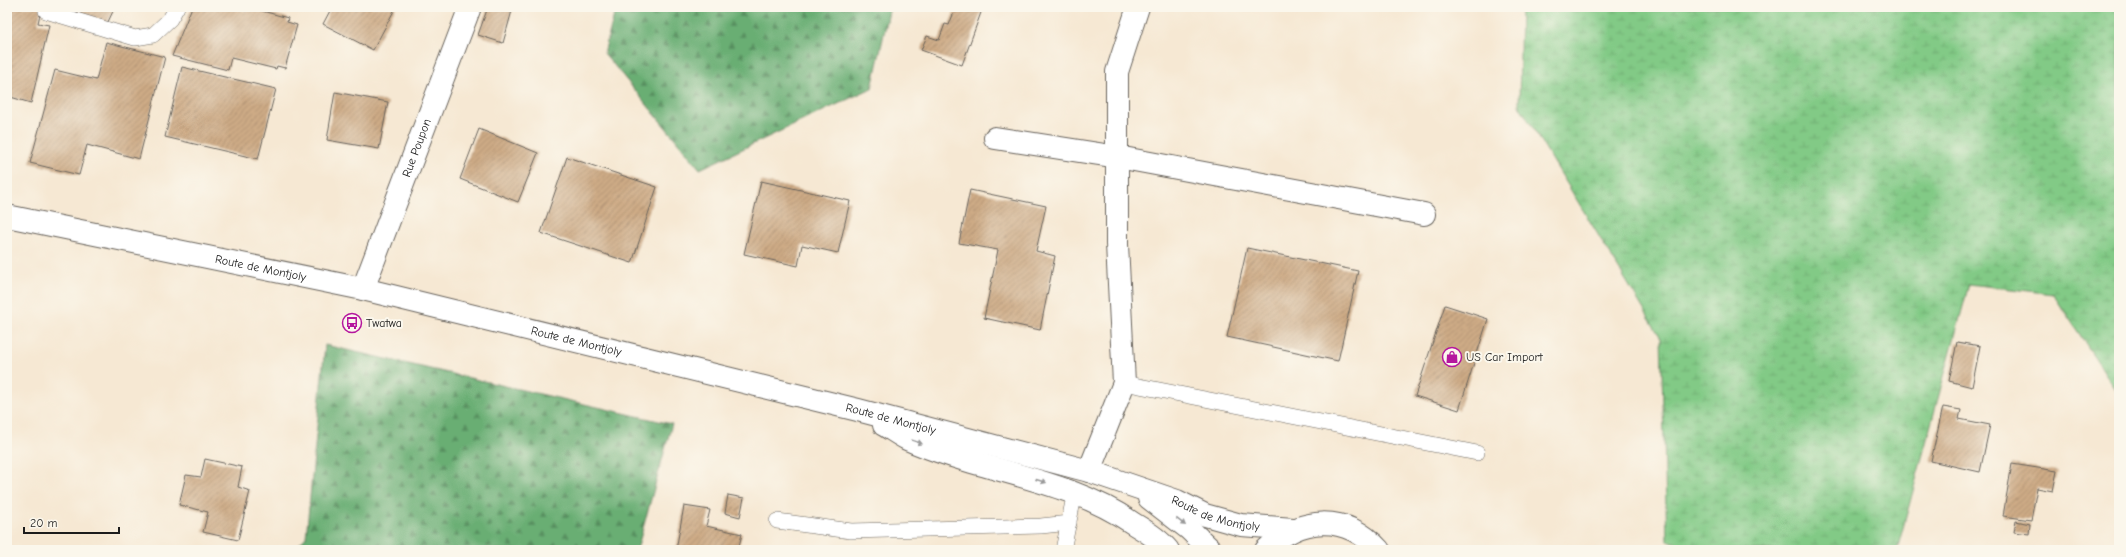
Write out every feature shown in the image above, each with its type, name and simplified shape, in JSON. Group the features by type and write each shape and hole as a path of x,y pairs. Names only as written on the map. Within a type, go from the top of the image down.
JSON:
{"main road":[{"name":"Rue Poupon","path":"363,288 470,7"},
{"path":"1089,471 1124,382 1117,244 1117,72 1138,7"},
{"path":"995,138 1118,157 1424,214"},
{"name":"Route de Montjoly","path":"7,216 363,288 858,410 1089,471 1177,501 1205,515 1241,525 1293,529"},
{"path":"858,410 906,438 1075,492 1117,512 1145,530 1168,550"},
{"name":"Route de Montjoly","path":"1139,489 1189,529 1211,550"},
{"path":"1266,550 1277,539 1293,529 1309,524 1325,523 1342,526 1357,532 1379,550"}],"lane":[{"path":"46,11 135,38 153,35 170,19 177,7"},
{"path":"1124,382 1477,453"},
{"path":"1063,550 1075,492"},
{"path":"777,521 851,531 1041,526 1069,523"}],"green space":[{"path":"616,7 890,7 872,88 700,169 604,53"},
{"path":"1521,7 2119,7 2119,394 2053,294 1969,284 1897,550 1697,550 1667,540 1661,338 1519,105"},
{"path":"325,345 672,424 637,550 294,550 306,537"}],"building":[{"path":"7,7 39,7 41,10 38,23 49,25 31,103 7,96"},
{"path":"63,7 115,7 107,24"},
{"path":"192,7 231,7 246,11 248,7 288,18 287,22 297,25 285,68 277,66 276,69 231,58 228,70 172,56"},
{"path":"332,7 396,7 373,50 323,24"},
{"path":"488,7 513,7 503,43 478,35"},
{"path":"956,7 983,7 962,65 921,50 927,36 939,40 945,24 949,25"},
{"path":"106,42 165,57 139,159 87,145 79,175 30,163 55,70 96,80"},
{"path":"182,67 276,89 258,159 165,137"},
{"path":"335,92 388,102 379,149 327,140"},
{"path":"479,129 538,153 518,202 460,179"},
{"path":"567,157 657,187 632,263 541,233"},
{"path":"761,181 850,201 838,253 802,245 798,266 744,254"},
{"path":"970,190 1046,206 1036,251 1055,256 1040,330 984,318 998,250 959,243"},
{"path":"1247,248 1358,271 1338,361 1227,337"},
{"name":"US Car Import","path":"1445,305 1488,319 1459,410 1415,396"},
{"path":"1957,342 1980,346 1972,387 1949,381"},
{"path":"1943,407 1961,410 1959,419 1990,425 1980,472 1931,461"},
{"path":"205,459 242,467 238,487 250,491 238,540 203,532 208,512 179,505 186,475 201,477"},
{"path":"2012,464 2057,471 2053,491 2037,488 2031,520 2003,516"},
{"path":"728,495 744,498 740,517 725,513"},
{"path":"684,506 710,510 706,526 742,534 738,550 676,550"},
{"path":"2016,521 2030,524 2029,534 2014,532"}],"place":[{"name":"Twatwa","path":"352,323"},
{"name":"US Car Import","path":"1452,357"}]}
